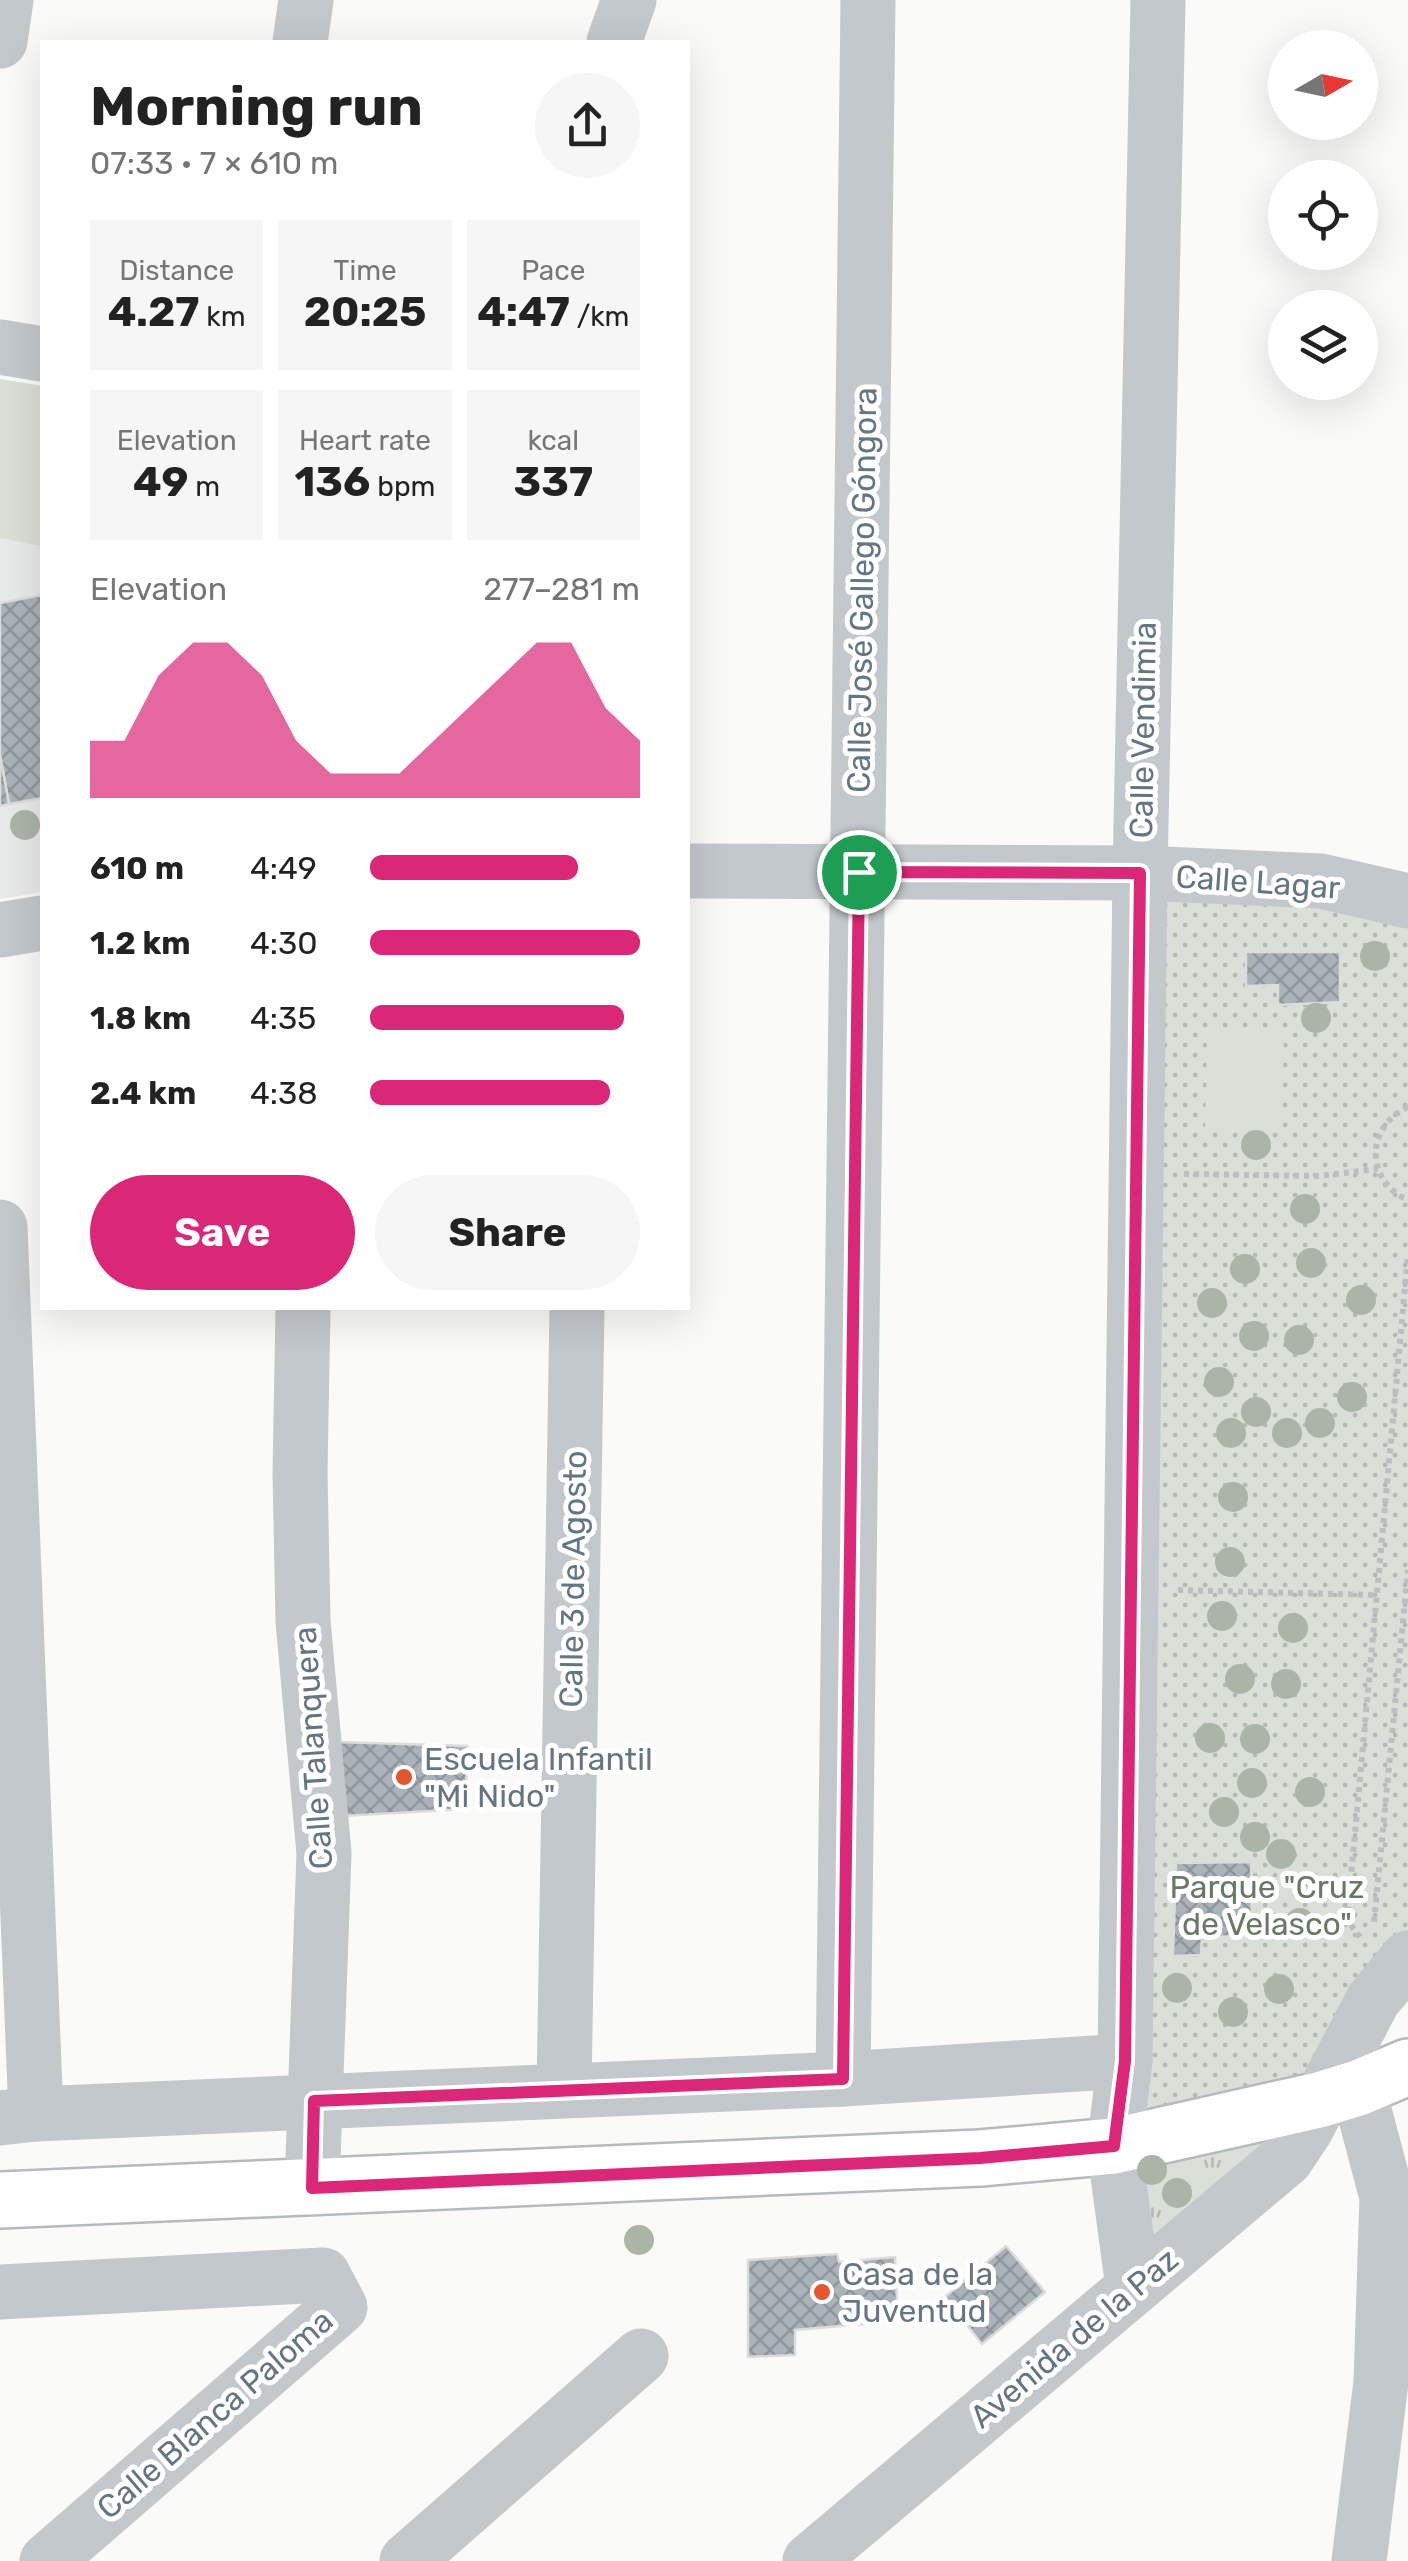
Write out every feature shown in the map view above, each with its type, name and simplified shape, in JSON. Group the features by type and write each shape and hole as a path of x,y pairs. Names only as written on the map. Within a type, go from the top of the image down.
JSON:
{"main road":[{"path":"0,2200 980,2158 1114,2146 1380,2078"}],"street":[{"path":"0,42 6,0"},
{"path":"300,40 306,0"},
{"path":"615,40 628,0"},
{"name":"Calle José Gallego Góngora","path":"843,2079 868,0"},
{"name":"Calle Vendimia","path":"1133,2287 1114,2146 1125,2061 1140,873 1158,0"},
{"path":"0,347 40,354"},
{"name":"Calle Lagar","path":"690,871 1140,873 1321,882 1408,900"},
{"path":"0,930 40,923"},
{"path":"0,1226 18,2116 843,2079 1125,2061"},
{"name":"Calle Talanquera","path":"303,1310 303,1621 324,1853 312,2188"},
{"name":"Calle 3 de Agosto","path":"564,2090 577,1310"},
{"name":"Avenida de la Paz","path":"810,2561 1286,2159 1306,2129 1380,2078 1373,2000 1408,1958"},
{"path":"1359,2561 1381,2382 1387,2197 1380,2078"},
{"name":"Calle Blanca Paloma","path":"0,2292 323,2275 340,2306 47,2561"},
{"path":"407,2561 641,2356"}],"path":[{"path":"1408,1107 1389,1120 1379,1134 1376,1151 1378,1168 1386,1184 1408,1200"},
{"path":"1136,1174 1318,1176 1378,1168"},
{"path":"1408,1255 1347,1920 1364,1942 1373,1929 1408,1570"},
{"path":"1131,1590 1377,1594"}],"shaded area":[{"path":"0,379 40,386 40,892 0,899"}],"green space":[{"path":"0,379 40,386 40,546 0,538"},
{"name":"Parque \"Cruz de Velasco\"","path":"1140,873 1408,901 1408,1958 1319,2100 1114,2146"},
{"path":"1207,1027 1284,1028 1282,1133 1205,1132"},
{"path":"1319,2100 1133,2287 1114,2146"}],"building":[{"path":"40,595 40,798 9,804 0,755 0,603"},
{"path":"0,755 9,804 0,806"},
{"path":"1246,952 1340,952 1340,1002 1278,1005 1278,985 1246,986"},
{"name":"Escuela Infantil \"Mi Nido\"","path":"338,1742 467,1746 466,1809 343,1816"},
{"path":"1251,1862 1252,1936 1202,1937 1201,1955 1173,1956 1176,1863"},
{"path":"1006,2246 1045,2292 982,2344 945,2297"},
{"name":"Casa de la Juventud","path":"837,2254 839,2262 895,2257 898,2321 795,2330 795,2355 748,2357 748,2260"}],"place":[{"name":"Escuela Infantil \"Mi Nido\"","path":"404,1777"},
{"name":"Casa de la Juventud","path":"822,2292"}],"route":[{"path":"859,872 1140,873 1125,2061 1114,2146 980,2158 312,2188 314,2101 843,2079 859,872"}]}
